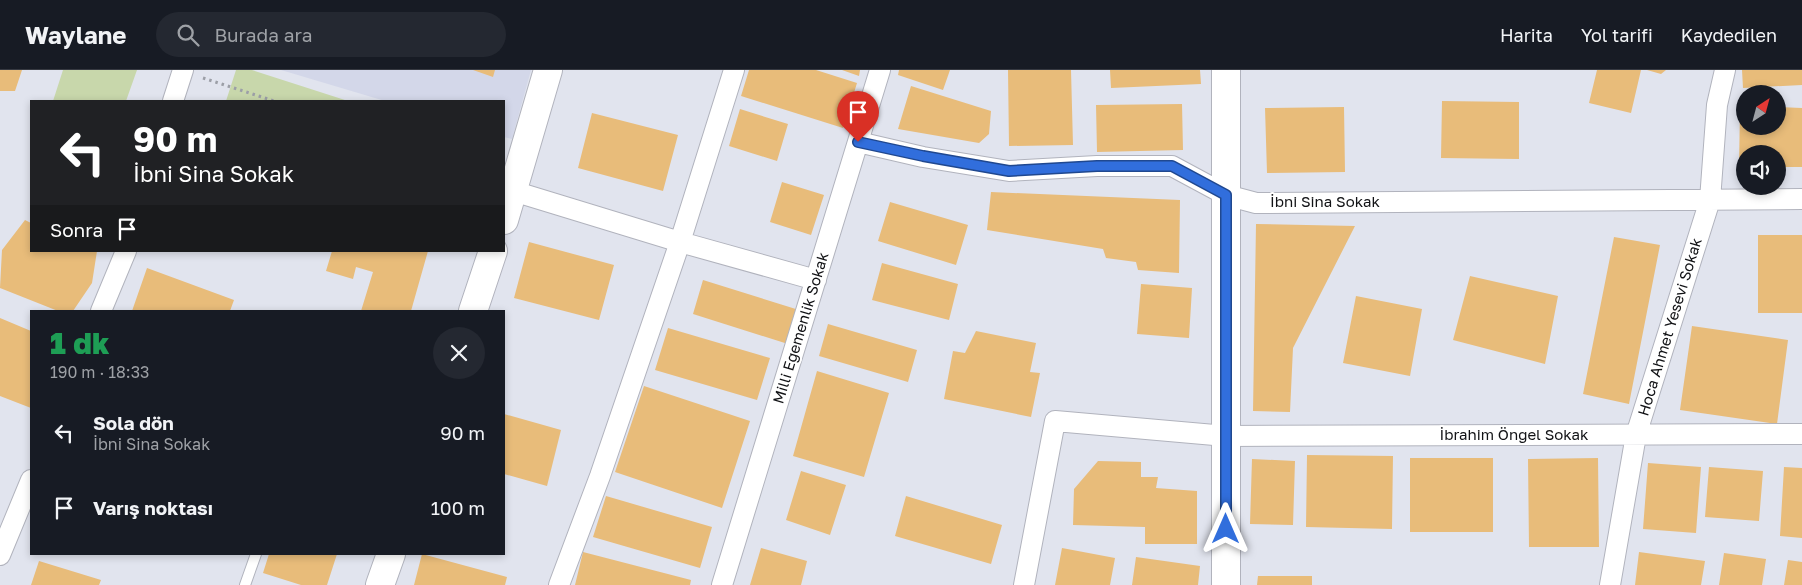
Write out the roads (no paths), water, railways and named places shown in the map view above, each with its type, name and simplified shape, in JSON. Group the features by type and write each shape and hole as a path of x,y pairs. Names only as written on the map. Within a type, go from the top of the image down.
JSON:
{"street":[{"path":"505,217 548,70"},
{"path":"559,585 600,476 680,242 734,70"},
{"name":"Milli Egemenlik Sokak","path":"722,585 880,70"},
{"path":"1226,70 1226,585"},
{"name":"Hoca Ahmet Yesevi Sokak","path":"1610,585 1636,434 1710,200 1717,105 1725,70"},
{"path":"173,100 182,71"},
{"name":"İbni Sina Sokak","path":"858,142 1009,171 1097,166 1172,166 1226,195 1256,203 1802,199"},
{"path":"513,191 680,242 816,280"},
{"path":"102,310 126,252"},
{"path":"473,310 493,252"},
{"name":"İbrahim Öngel Sokak","path":"1024,585 1055,421 1226,436 1802,434"},
{"path":"0,555 30,482"},
{"path":"380,585 391,555"}],"lane":[{"path":"245,585 256,555"}]}
